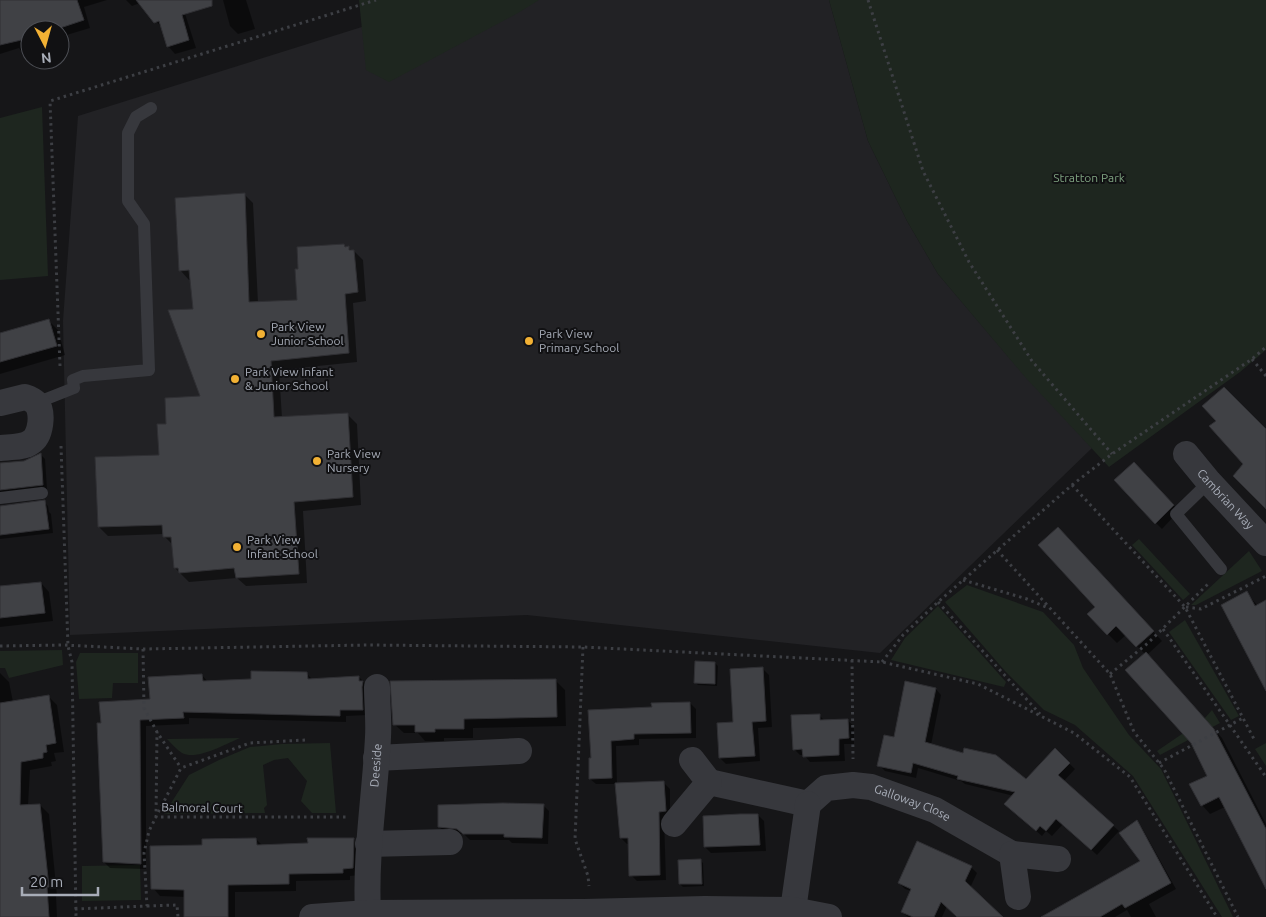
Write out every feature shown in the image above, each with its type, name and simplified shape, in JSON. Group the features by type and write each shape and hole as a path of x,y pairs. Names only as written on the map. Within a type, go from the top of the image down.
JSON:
{"street":[{"path":"0,403 25,397 36,403 40,412 38,434 32,442 23,446 0,448"},
{"name":"Cambrian Way","path":"1186,454 1209,482 1266,543"},
{"name":"Deeside","path":"368,913 366,888 370,817 378,736 377,687"},
{"path":"376,758 519,752"},
{"path":"692,760 709,782 808,804 793,910"},
{"path":"674,824 709,782"},
{"name":"Galloway Close","path":"808,804 826,788 853,785 871,787 935,810 1012,854 1058,859"},
{"path":"368,844 450,842"},
{"path":"1012,854 1018,897"},
{"path":"312,917 368,913 584,912 628,914 705,909 793,910 830,917"}],"lane":[{"path":"36,403 74,388 72,380 83,376 149,370 144,224 128,201 128,133 136,117 151,108"},
{"path":"1209,482 1176,514 1221,569"},
{"path":"0,498 42,493"}],"path":[{"path":"868,0 923,170 969,262 1032,361 1112,454"},
{"path":"882,662 903,635 938,602 1072,485 1112,454 1252,359 1266,347"},
{"path":"1252,359 1266,376"},
{"path":"60,441 62,449 68,646 72,662 76,917"},
{"path":"1072,485 1185,607 1255,741"},
{"path":"997,550 1110,674 1134,732 1164,769 1238,917"},
{"path":"1110,674 1163,629 1221,569"},
{"path":"1185,607 1201,609 1266,576"},
{"path":"963,580 1027,599 1050,609"},
{"path":"938,602 1042,717"},
{"path":"1163,629 1266,777"},
{"path":"0,646 142,649 367,645 583,647 882,662 978,684 1074,733 1130,777 1217,917"},
{"path":"583,647 575,840 588,876 589,899 584,912"},
{"path":"142,649 144,708 157,732 181,768 250,743 305,740"},
{"path":"852,660 853,785"},
{"path":"1159,763 1243,718"},
{"path":"147,906 144,853 149,831 156,817 157,732"},
{"name":"Balmoral Court","path":"181,768 156,817 370,817"},
{"path":"75,909 177,905 178,917"}],"shaded area":[{"name":"Park View Primary School","path":"455,0 829,0 868,141 907,221 938,274 1012,361 1092,448 880,653 527,615 70,635 63,321 78,116 381,21"}],"green space":[{"path":"359,0 539,0 389,82 366,70"},
{"name":"Stratton Park","path":"829,0 1266,0 1266,350 1240,372 1109,467 1025,377 938,274 907,221 868,141"},
{"path":"42,107 48,276 0,280 0,118"},
{"path":"1139,539 1190,594 1183,600 1132,545"},
{"path":"1249,551 1262,571 1196,605 1191,605"},
{"path":"967,585 1043,612 1074,645 1083,668 1129,735 1161,769 1233,917 1222,917 1133,776 1075,725 1044,710 1005,671 945,602"},
{"path":"938,606 1006,682 1004,687 891,660 905,638"},
{"path":"1185,620 1239,716 1231,720 1169,632"},
{"path":"62,650 63,665 9,678 5,668 0,668 0,651"},
{"path":"80,653 138,653 138,683 113,683 112,698 79,699 76,662"},
{"path":"1212,710 1220,723 1160,755 1157,751 1204,719"},
{"path":"240,738 211,751 195,755 182,753 167,739"},
{"path":"330,743 336,813 312,813 301,801 307,781 288,758 274,760 263,765 267,805 264,808 265,813 164,814 189,775 219,760 250,747"},
{"path":"1266,743 1266,766 1255,749"},
{"path":"140,865 141,900 82,901 82,866"}],"building":[{"path":"0,0 77,0 84,20 70,25 70,20 20,20 20,40 0,45"},
{"path":"136,0 212,0 212,6 182,15 189,40 167,47 159,21 154,23"},
{"name":"Park View Infant & Junior School","path":"245,193 249,302 297,300 295,269 298,269 297,247 344,244 345,247 349,246 349,250 354,250 358,292 345,294 349,353 271,361 274,417 348,413 353,497 294,502 299,574 236,578 234,568 179,573 178,568 174,568 171,537 163,537 162,525 98,527 95,457 159,455 157,424 166,424 165,398 200,396 168,310 193,309 189,270 179,271 175,198"},
{"path":"49,319 57,346 0,362 0,333"},
{"path":"1224,387 1266,429 1266,509 1233,476 1243,464 1209,426 1216,421 1202,406"},
{"path":"41,453 43,485 0,490 0,463 24,461"},
{"path":"1134,462 1174,505 1155,524 1114,480"},
{"path":"45,500 49,529 0,535 0,506"},
{"path":"1058,527 1154,631 1136,647 1116,626 1107,635 1087,614 1095,607 1038,545"},
{"path":"41,582 45,613 0,618 0,586"},
{"path":"1247,591 1255,606 1266,600 1266,691 1221,605"},
{"path":"1146,652 1214,729 1266,829 1266,889 1219,797 1201,806 1189,784 1207,776 1191,743 1125,670"},
{"path":"695,661 715,662 715,684 694,683"},
{"path":"763,667 766,721 752,722 755,756 719,758 717,723 733,722 730,669"},
{"path":"251,671 307,672 308,679 359,676 359,681 363,681 363,710 340,710 340,716 183,712 184,718 140,720 141,864 103,862 97,723 101,723 99,702 150,699 148,677 202,674 203,681 251,679"},
{"path":"556,679 557,717 464,719 464,729 435,729 435,732 415,732 415,725 393,725 390,681"},
{"path":"905,681 936,688 925,742 963,753 964,748 996,755 1026,779 1055,748 1070,763 1058,775 1114,825 1091,850 1056,819 1046,831 1040,826 1036,831 1004,804 1015,792 957,779 958,776 913,763 911,773 877,766 884,735 894,737"},
{"path":"49,695 56,743 46,745 47,752 43,753 43,758 21,762 20,805 40,804 49,887 47,887 49,917 0,917 0,703"},
{"path":"690,702 691,733 634,734 634,739 611,741 612,778 589,779 589,758 591,758 588,710 652,707 651,703"},
{"path":"820,714 820,720 848,719 849,738 839,739 839,755 803,757 802,749 793,750 791,715"},
{"path":"664,781 666,811 659,812 660,875 629,876 628,838 620,838 615,783"},
{"path":"544,804 542,838 504,837 504,834 463,834 457,829 438,827 438,805"},
{"path":"758,814 760,845 704,847 703,816"},
{"path":"1137,820 1171,883 1125,908 1122,904 1100,917 1041,917 1140,861 1119,833"},
{"path":"256,838 257,845 308,843 307,838 354,838 353,868 343,869 343,873 289,874 289,884 228,885 228,917 184,917 184,890 151,889 150,846 202,845 202,839"},
{"path":"917,841 972,866 965,881 1003,917 957,917 941,902 934,917 913,917 901,912 911,889 898,883"},
{"path":"701,859 702,884 679,884 678,860"}],"place":[{"name":"Park View Junior School","path":"261,334"},
{"name":"Park View Primary School","path":"529,341"},
{"name":"Park View Infant & Junior School","path":"235,379"},
{"name":"Park View Nursery","path":"317,461"},
{"name":"Park View Infant School","path":"237,547"}]}
